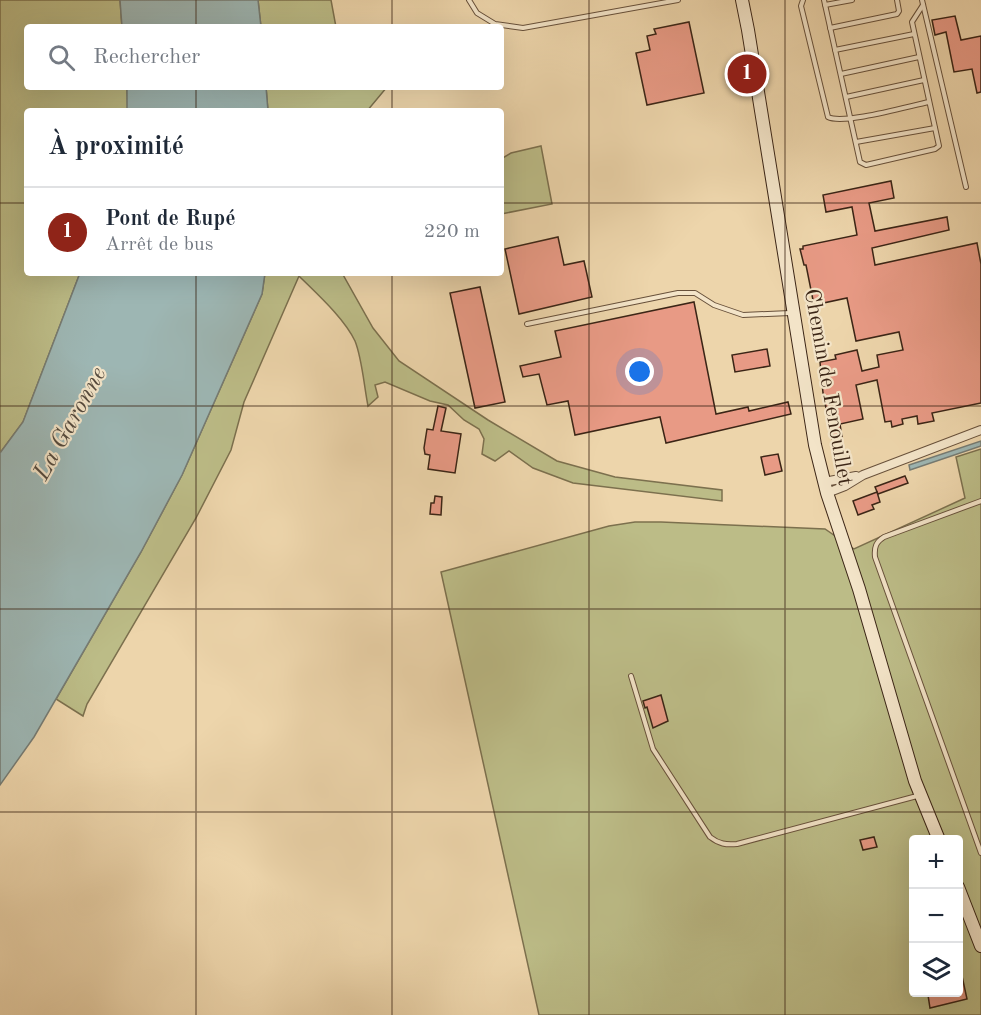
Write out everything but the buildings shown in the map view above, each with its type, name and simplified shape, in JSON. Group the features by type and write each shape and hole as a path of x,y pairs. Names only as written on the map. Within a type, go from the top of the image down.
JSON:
{"street":[{"name":"Chemin de Fenouillet","path":"742,0 815,445 915,781 937,835"},
{"path":"826,487 845,486 862,475 981,430"},
{"path":"959,889 981,946"}],"lane":[{"path":"469,0 477,14 495,24"},
{"path":"504,25 523,28 678,0"},
{"path":"803,0 801,6 826,112 831,119 851,119 929,102"},
{"path":"852,0 825,3 860,162 866,165 935,149 939,146 912,22 922,2"},
{"path":"830,28 897,14 899,11 897,0"},
{"path":"922,2 966,187"},
{"path":"835,50 914,34"},
{"path":"841,74 919,57"},
{"path":"846,97 924,80"},
{"path":"856,142 935,128"},
{"path":"527,324 678,293 695,292 714,305 743,315 794,313"},
{"path":"981,501 884,537 878,540 874,548 875,557 981,853"},
{"path":"631,676 653,749 710,837 717,842 737,844 921,795"}],"green space":[{"path":"0,0 120,0 122,24 24,24 24,90 127,90 128,108 24,108 24,276 79,276 23,422 0,453"},
{"path":"258,0 331,0 335,24 261,24"},
{"path":"266,90 384,90 370,108 268,108"},
{"path":"541,146 552,204 504,213 504,157 511,153"},
{"path":"265,276 299,276 244,402 231,450 196,518 87,704 83,716 56,699 141,552 182,475 262,294"},
{"path":"299,276 344,276 373,328 399,361 488,420 557,461 615,477 722,490 722,501 573,483 533,468 509,451 495,461 482,454 484,439 479,429 464,420 448,405 430,401 385,382 375,385 378,397 368,406 355,341 322,298"},
{"path":"981,449 981,1015 539,1015 441,572 609,526 635,522 825,529 854,549 965,498 956,457"}],"water":[{"path":"120,0 258,0 261,24 122,24"},
{"path":"127,90 266,90 268,108 127,108"},
{"name":"La Garonne","path":"79,276 265,276 262,294 182,475 141,552 34,737 0,785 0,453 23,422"},
{"path":"981,441 981,446 910,470 909,465"}],"place":[{"name":"Pont de Rupé","path":"747,74"}]}
